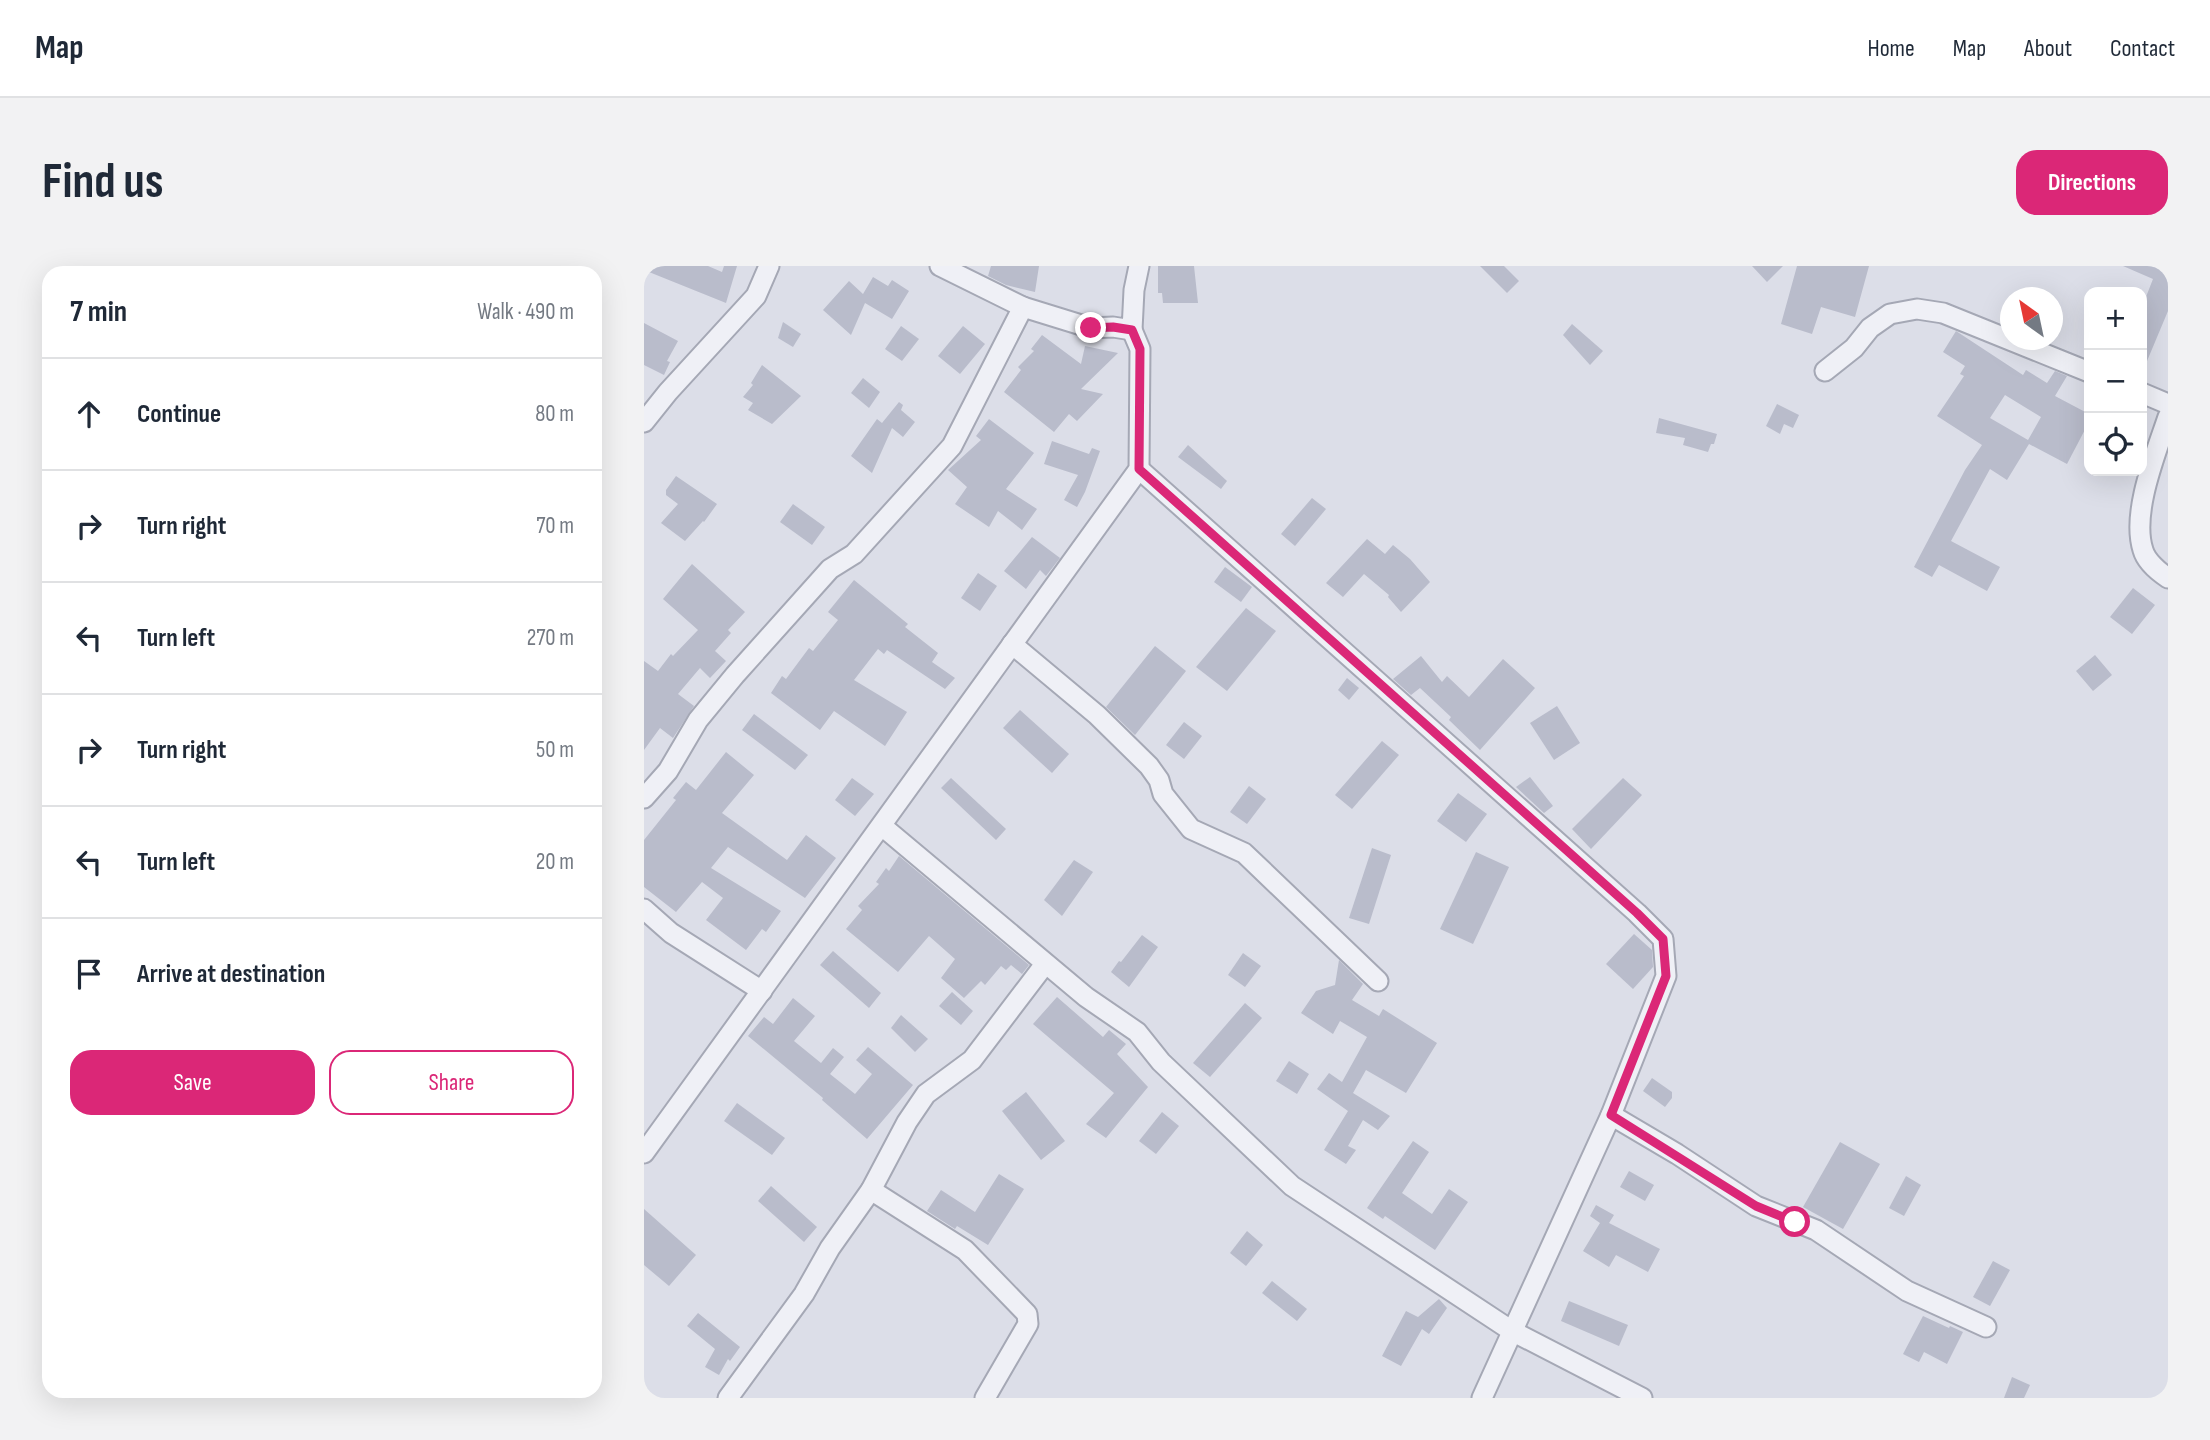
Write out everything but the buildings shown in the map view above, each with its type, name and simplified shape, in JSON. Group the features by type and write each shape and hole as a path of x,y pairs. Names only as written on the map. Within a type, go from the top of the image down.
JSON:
{"street":[{"path":"644,422 756,296 769,266"},
{"path":"940,266 1023,307 1091,328 1132,330"},
{"path":"644,1153 1139,469 1140,349 1132,330 1134,290 1139,266"},
{"path":"644,798 668,771 698,720 735,675 830,569 854,554 952,446 1023,307"},
{"path":"1825,370 1854,348 1870,328 1890,314 1917,309 1943,313 2084,370"},
{"path":"2147,395 2168,404"},
{"path":"2168,417 2145,489 2141,521 2143,551 2158,571 2168,578"},
{"path":"1139,469 1663,939 1666,976 1611,1115 1482,1398"},
{"path":"1012,644 1097,715 1149,766 1159,780 1163,794 1191,829 1244,853 1378,981"},
{"path":"882,826 1086,997 1138,1032 1161,1062 1292,1186 1512,1331 1642,1398"},
{"path":"644,909 671,933 762,991"},
{"path":"728,1398 804,1294 830,1248 870,1190 907,1122 926,1094 972,1060 1045,964"},
{"path":"1611,1115 1756,1206 1816,1230 1907,1291 1986,1327"},
{"path":"870,1190 965,1250 1027,1314 1028,1324 985,1398"}],"route":[{"path":"1091,328 1132,330 1140,349 1139,469 1663,939 1666,976 1611,1115 1733,1189 1756,1206 1795,1222"}]}
